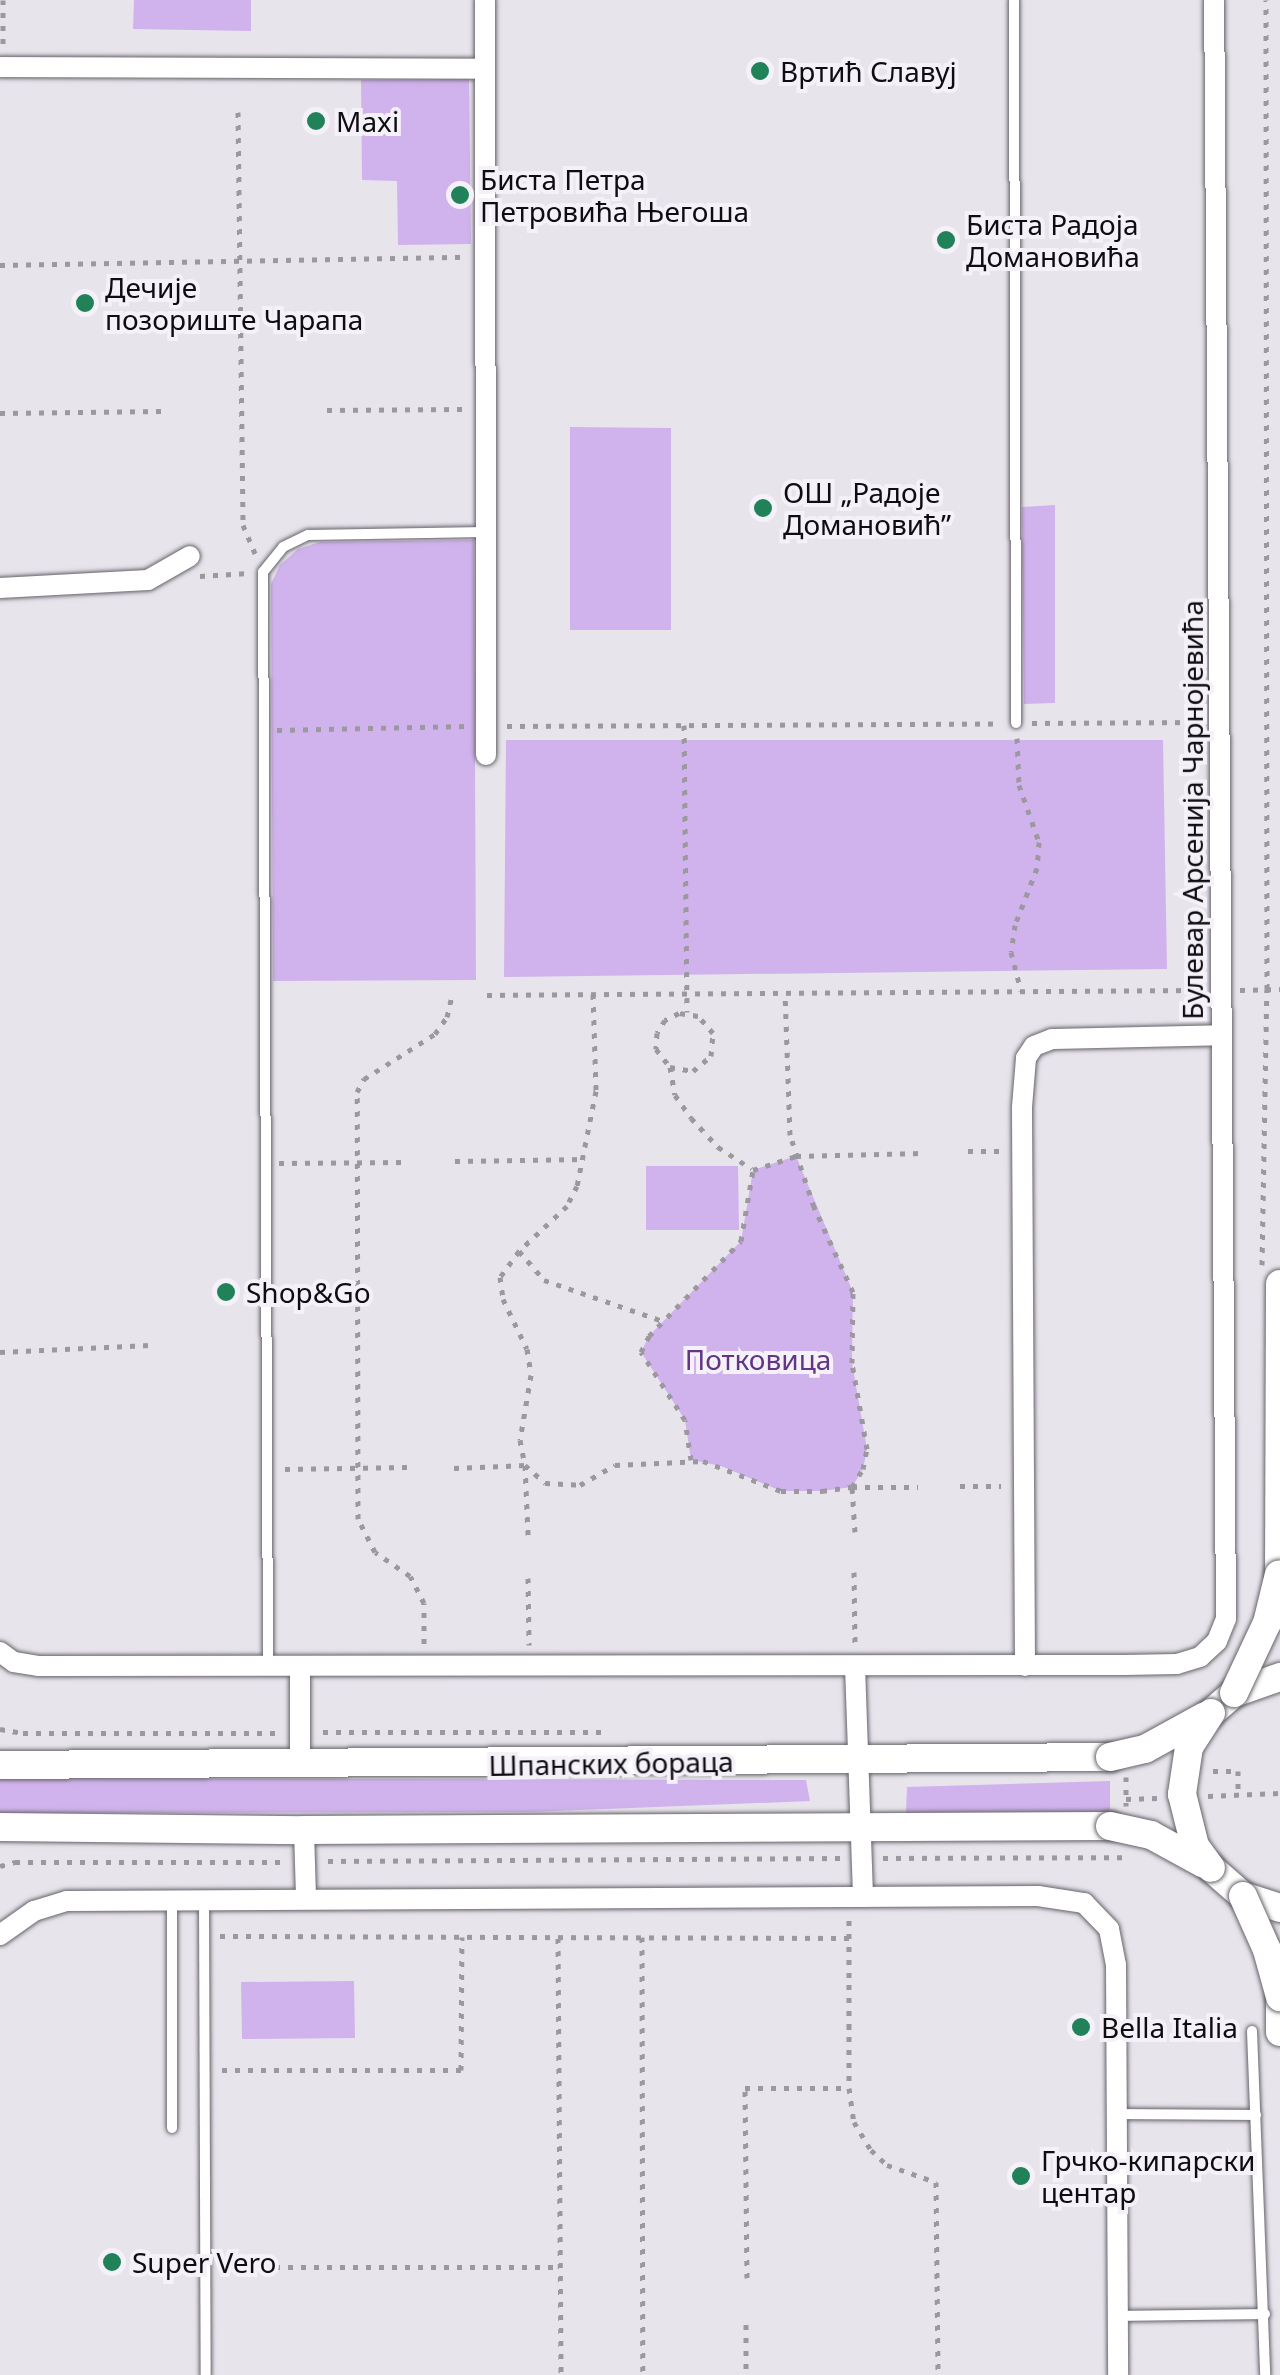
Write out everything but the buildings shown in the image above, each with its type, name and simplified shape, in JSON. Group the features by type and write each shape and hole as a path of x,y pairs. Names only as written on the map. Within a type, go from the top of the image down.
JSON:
{"street":[{"path":"485,0 486,755"},
{"name":"Булевар Арсенија Чарнојевића","path":"1025,1666 1176,1664 1200,1657 1217,1641 1226,1619 1214,0"},
{"path":"2,67 485,69"},
{"path":"0,588 148,580 190,556"},
{"path":"0,1652 14,1662 38,1666 1025,1666 1023,1070 1034,1046 1071,1038 1222,1035"},
{"path":"1234,1693 1266,1623 1279,1574 1280,1284"},
{"path":"854,1666 862,1858 855,1897"},
{"path":"300,1667 300,1766"},
{"path":"1211,1868 1195,1846 1182,1794 1189,1747 1211,1713 1234,1693 1280,1676"},
{"name":"Шпанских бораца","path":"8,1763 300,1766 1118,1760 1211,1713"},
{"path":"8,1830 1118,1822 1163,1840 1211,1868 1243,1896 1280,1908"},
{"path":"304,1830 306,1898"},
{"path":"1243,1896 1267,1950 1280,1997 1266,2031"},
{"path":"0,1935 51,1904 172,1898 1072,1899 1095,1912 1109,1929 1114,1949 1118,2375"}],"lane":[{"path":"1014,0 1016,723"},
{"path":"268,1666 263,572 283,548 308,535 486,532"},
{"path":"172,1898 172,2128"},
{"path":"204,1898 206,2375"},
{"path":"1265,2375 1256,2115 1266,2031"},
{"path":"1117,2114 1256,2115"},
{"path":"1118,2316 1264,2314"}],"path":[{"path":"2,67 3,0"},
{"path":"1266,0 1267,989 1280,989"},
{"path":"148,580 263,572 242,525 238,112"},
{"path":"0,266 485,256"},
{"path":"327,410 486,409"},
{"path":"0,412 164,411"},
{"path":"264,730 1219,722"},
{"path":"1016,723 1020,785 1039,842 1037,868 1015,925 1011,952 1022,991"},
{"path":"684,725 686,1012"},
{"path":"486,995 1221,990"},
{"path":"785,993 790,1134 854,1292 852,1362 867,1449 864,1468 852,1487 855,1532"},
{"path":"528,1536 520,1440 530,1375 527,1349 503,1299 500,1278 519,1251 568,1206 584,1158 596,1091 594,994"},
{"path":"422,1666 424,1604 410,1576 365,1539 358,1519 357,1092 364,1079 435,1034 447,1017 452,996"},
{"path":"670,1068 693,1070 711,1056 714,1033 708,1022 686,1012 665,1020 657,1033 656,1049 670,1068 675,1095 691,1118 718,1147 753,1170"},
{"path":"968,1151 1022,1151"},
{"path":"753,1170 796,1156 923,1153"},
{"path":"454,1161 584,1158"},
{"path":"266,1164 409,1162"},
{"path":"690,1460 685,1420 643,1362 641,1352 663,1321 742,1241 753,1170"},
{"path":"519,1251 544,1280 663,1321"},
{"path":"0,1352 150,1345"},
{"path":"454,1468 525,1464 545,1483 580,1485 615,1465 690,1460 722,1466 781,1490 918,1487"},
{"path":"267,1469 409,1467"},
{"path":"960,1486 1024,1486"},
{"path":"854,1572 854,1666"},
{"path":"528,1578 529,1667"},
{"path":"0,1729 23,1733 620,1732"},
{"path":"1118,1760 1118,1822"},
{"path":"1213,1771 1238,1771 1238,1796"},
{"path":"0,1866 15,1862 1126,1857"},
{"path":"855,1897 849,1938 849,2088 854,2122 871,2150 908,2176 936,2182 938,2375"},
{"path":"204,1936 849,1938"},
{"path":"205,2070 461,2070 462,1936"},
{"path":"558,1937 560,2375"},
{"path":"642,1937 644,2375"},
{"path":"747,2278 745,2088 849,2088"},
{"path":"206,2267 560,2267"},
{"path":"746,2324 746,2375"}],"green space":[{"path":"134,0 251,0 251,31 133,29"},
{"path":"469,79 471,244 398,245 397,181 362,180 361,80"},
{"path":"570,427 671,428 671,630 570,630"},
{"path":"1055,505 1055,703 1024,704 1022,507"},
{"path":"474,540 476,980 273,981 271,584 280,565 298,549 320,542"},
{"path":"506,740 1163,740 1167,969 504,977"},
{"name":"Потковица","path":"796,1156 853,1292 852,1363 867,1449 863,1469 852,1487 822,1491 781,1491 721,1466 691,1460 685,1420 641,1352 649,1336 741,1241 753,1170"},
{"path":"646,1166 738,1166 739,1230 646,1230"},
{"path":"0,1778 806,1780 810,1801 529,1812 0,1813"},
{"path":"1110,1781 1110,1812 906,1813 907,1787"},
{"path":"354,1981 355,2038 242,2039 241,1982"}],"place":[{"name":"Вртић Славуј","path":"760,71"},
{"name":"Maxi","path":"316,121"},
{"name":"Биста Петра Петровића Његоша","path":"460,195"},
{"name":"Биста Радоја Домановића","path":"946,240"},
{"name":"Дечије позориште Чарапа","path":"85,303"},
{"name":"ОШ „Радоје Домановић”","path":"763,508"},
{"name":"Shop&Go","path":"226,1292"},
{"name":"Bella Italia","path":"1081,2027"},
{"name":"Грчко-кипарски центар","path":"1021,2176"},
{"name":"Super Vero","path":"112,2262"}]}
